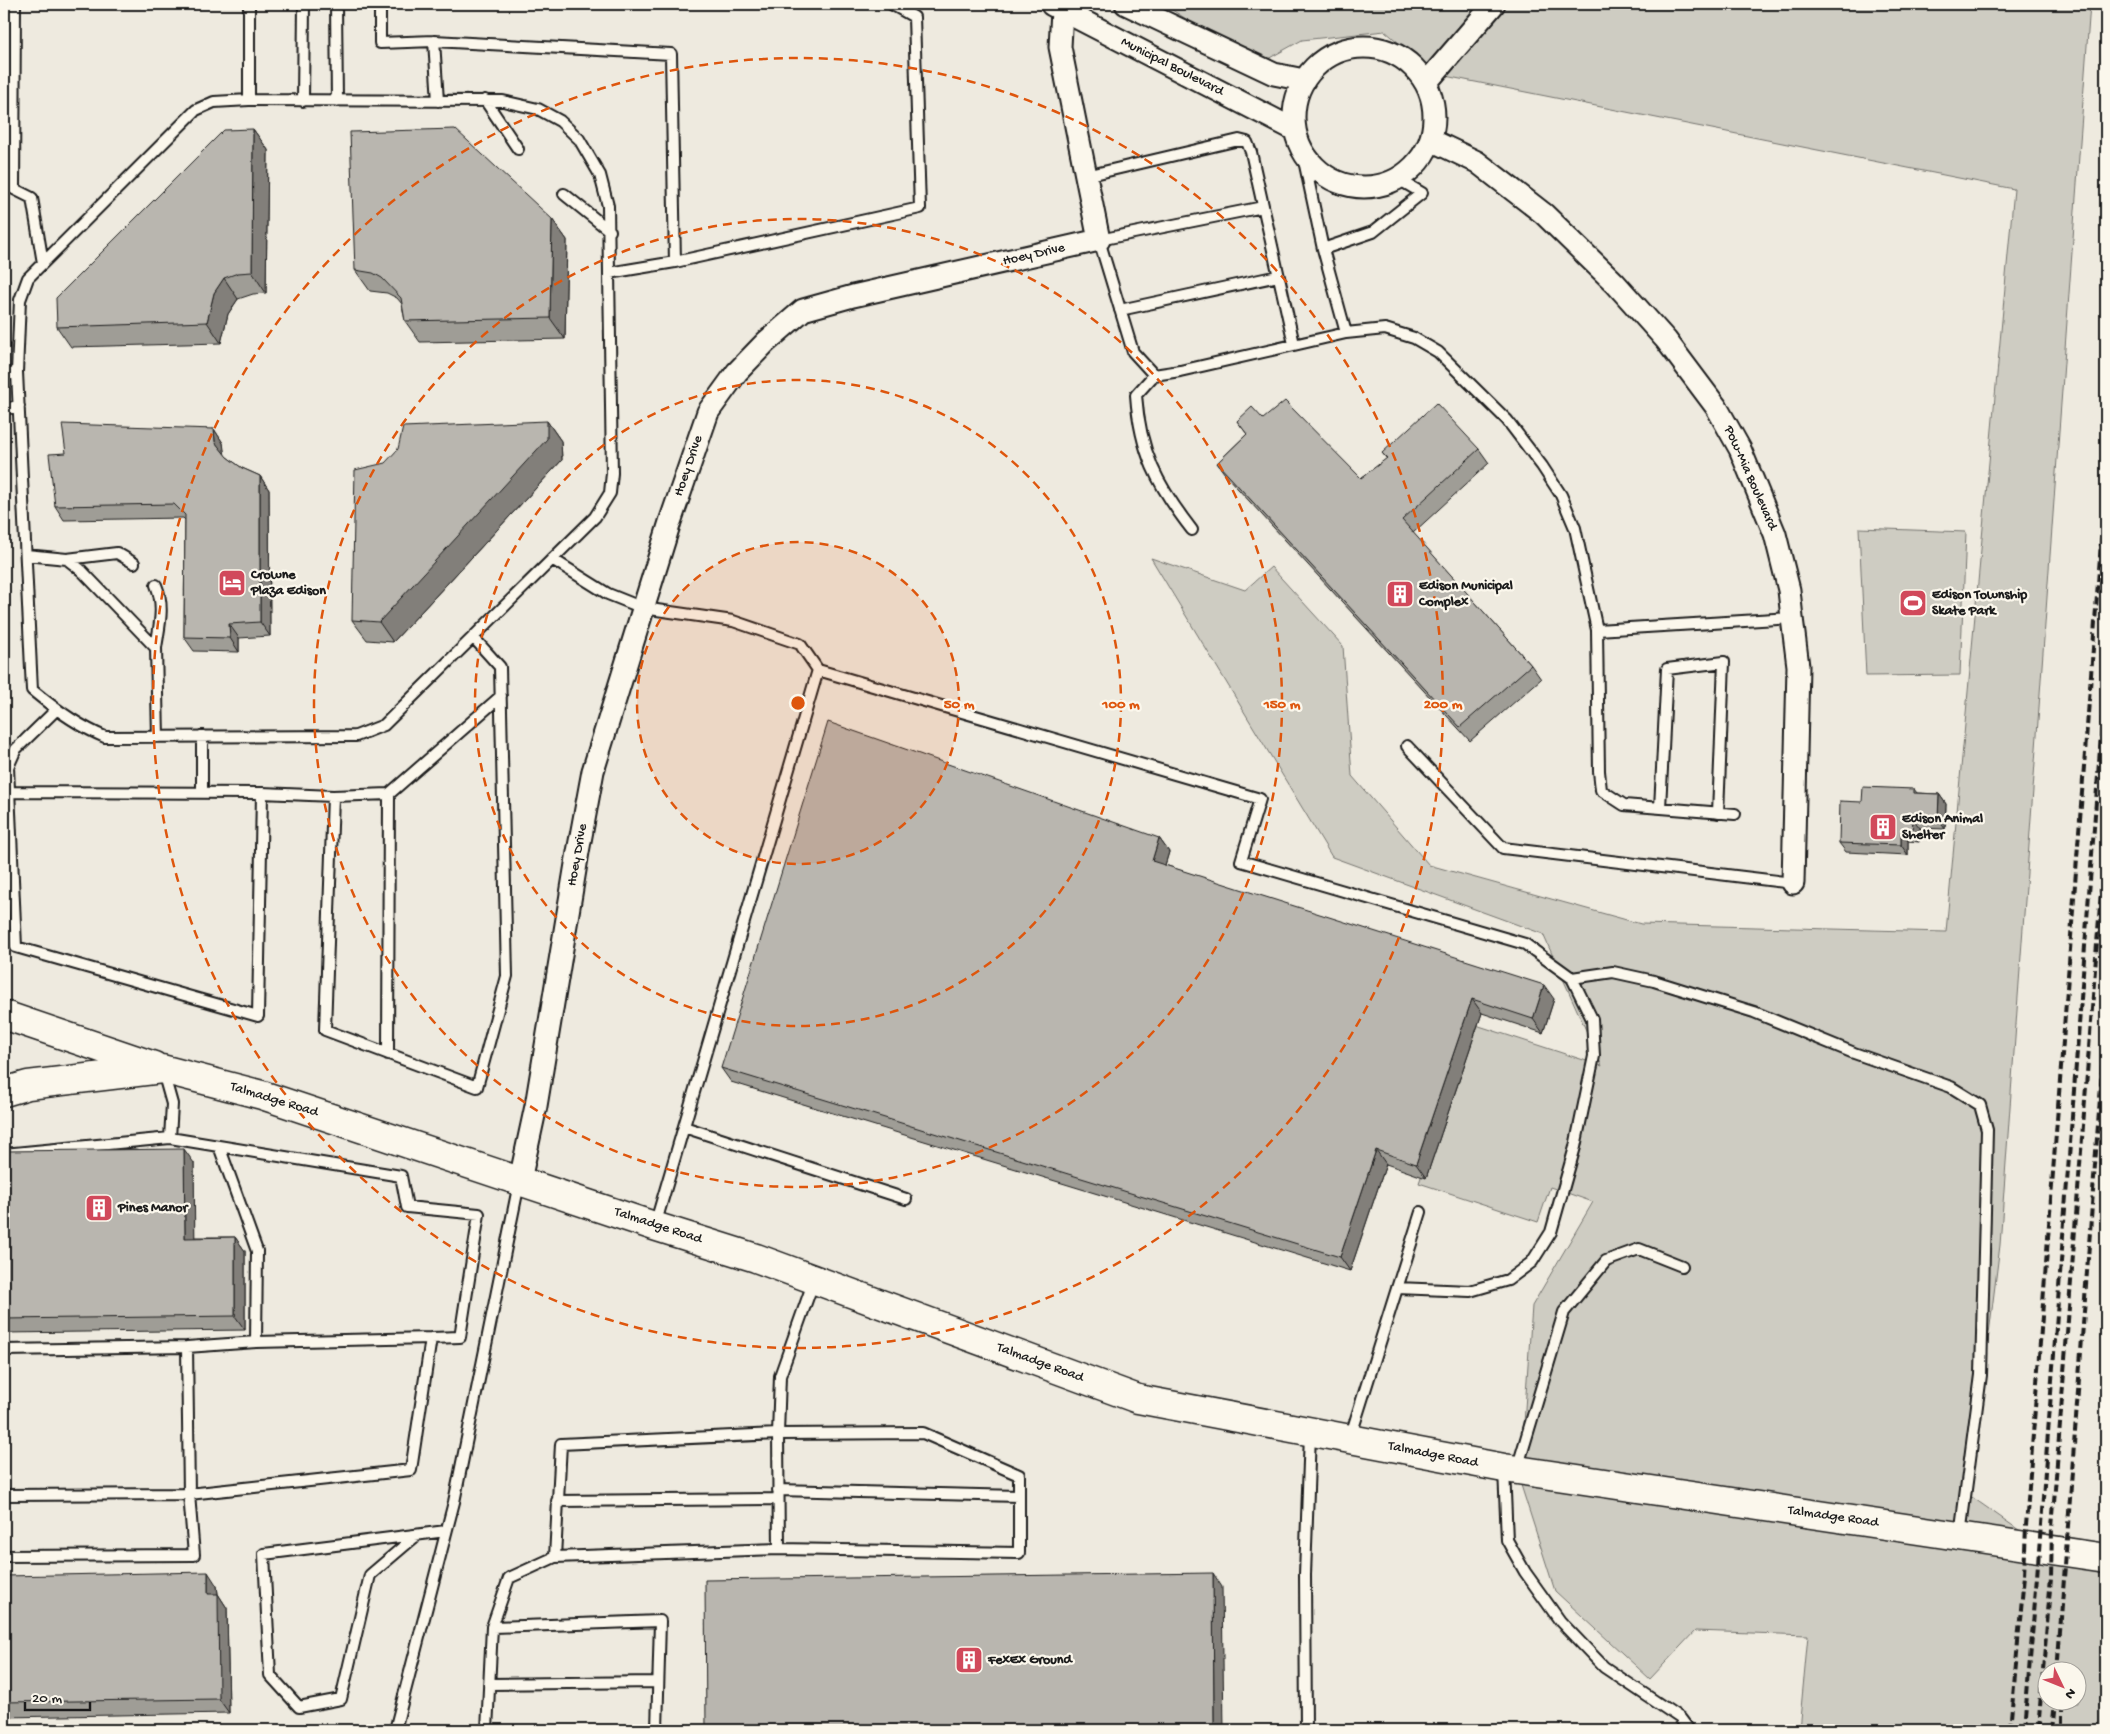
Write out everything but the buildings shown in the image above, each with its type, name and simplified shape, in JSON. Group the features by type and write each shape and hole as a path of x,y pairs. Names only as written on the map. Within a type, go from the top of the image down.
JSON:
{"street":[{"path":"1126,4 1274,74 1304,80"},
{"path":"1426,83 1494,4"},
{"path":"1055,7 1060,47 1099,240"},
{"name":"Municipal Boulevard","path":"1055,7 1295,130"},
{"path":"1358,46 1380,48 1394,53 1412,65 1426,83 1434,111 1431,140 1416,165 1398,179 1370,187 1348,186 1334,181 1316,168 1302,151 1295,130 1294,116 1297,94 1312,68 1330,55 1358,46"},
{"name":"Pow-Mia Boulevard","path":"1431,140 1477,162 1544,214 1615,283 1666,340 1717,408 1740,449 1775,534 1789,590 1798,666 1793,883"},
{"name":"Hoey Drive","path":"520,1180 536,1106 593,771 670,522 708,412 737,372 766,342 804,310 853,296 1099,240"},
{"path":"4,1016 162,1069"},
{"name":"Talmadge Road","path":"4,1092 28,1085 162,1069 262,1095 654,1226 756,1258 1138,1399 1510,1469 2106,1558"}],"lane":[{"path":"15,4 14,189 32,198 43,263"},
{"path":"249,4 250,100"},
{"path":"303,101 304,4"},
{"path":"336,4 337,101"},
{"path":"380,4 380,43 434,41 671,54 675,262"},
{"path":"609,273 675,262 920,208 914,17 892,4"},
{"path":"434,41 438,101"},
{"path":"250,100 503,100 538,109 560,121 579,139 600,174 608,206 610,231 612,473 610,493 595,517 384,726 356,736 106,737 87,729 56,710 32,690 19,406 20,300 28,278 196,110 214,102 250,100"},
{"path":"484,100 518,148"},
{"path":"1086,176 1239,140 1247,142 1251,152 1294,344"},
{"path":"1302,151 1324,249 1346,332"},
{"path":"1324,249 1373,232 1422,193 1398,179"},
{"path":"564,194 610,231"},
{"path":"1154,374 1133,352 1099,240 1263,207"},
{"path":"1120,310 1278,276"},
{"path":"1192,530 1168,499 1149,462 1138,420 1136,394 1154,374 1180,371 1346,332 1385,329 1414,338 1444,358 1507,420 1542,466 1561,495 1575,528 1598,630 1599,771 1601,790 1624,805 1735,814"},
{"path":"4,376 18,372"},
{"path":"4,409 19,406"},
{"path":"26,555 67,559 117,553 134,563"},
{"path":"67,559 82,571 156,648"},
{"path":"552,559 608,594 643,608 733,621 800,644 818,670 1260,799 1241,862 1525,944 1572,978 1592,1019 1594,1056 1575,1147 1551,1232 1532,1262 1508,1280 1470,1291 1397,1288"},
{"path":"156,585 161,614 156,648 158,736"},
{"path":"1598,630 1792,618"},
{"path":"333,796 324,1030 478,1087 507,976 500,667 473,637"},
{"path":"1660,808 1667,670 1724,662 1718,813"},
{"path":"654,1226 818,670"},
{"path":"9,792 262,793 333,796 389,794 501,696"},
{"path":"56,710 16,749 8,767 16,948 258,1016 262,793"},
{"path":"202,736 202,793"},
{"path":"1407,746 1504,848 1793,883"},
{"path":"388,1054 389,794"},
{"path":"1572,978 1614,972 1754,1012 1854,1053 1951,1087 1980,1105 1987,1130 1984,1319 1981,1375 1960,1536"},
{"path":"162,1069 172,1104 170,1138"},
{"path":"684,1127 906,1198"},
{"path":"4,1154 170,1138 401,1176 407,1208 479,1214 460,1337 256,1342 188,1347 4,1350"},
{"path":"219,1146 257,1251 256,1342"},
{"path":"395,1730 446,1531 520,1180"},
{"path":"1350,1439 1421,1212"},
{"path":"1682,1266 1639,1249 1606,1261 1564,1312 1510,1469 1507,1540 1525,1572 1560,1621 1604,1667 1680,1718 1689,1730"},
{"path":"779,1549 778,1434 780,1376 814,1279"},
{"path":"4,1495 189,1494 411,1470 431,1338"},
{"path":"4,1556 194,1555 189,1494 188,1347"},
{"path":"1306,1730 1305,1575 1310,1432"},
{"path":"487,1730 492,1626 509,1578 555,1557 779,1549 1019,1553 1019,1475 923,1433 778,1434 561,1444 555,1557"},
{"path":"557,1501 778,1494 1019,1496"},
{"path":"417,1535 370,1575 341,1700 299,1707 270,1675 264,1554 446,1531"},
{"path":"492,1626 660,1621 657,1730"},
{"path":"489,1684 658,1682"}],"shaded area":[{"path":"1163,4 2090,4 2000,1245 1969,1495 2066,1563 2106,1570 2106,1730 1799,1730 1808,1635 1695,1631 1650,1679 1555,1591 1520,1482 1532,1306 1593,1202 1550,1187 1538,1222 1419,1183 1473,1024 1602,1066 1543,934 1332,857 1151,558 1245,590 1271,567 1343,646 1352,776 1429,865 1641,924 1946,932 2014,189 1435,74 1385,31 1302,40 1257,65"},
{"name":"Edison Township Skate Park","path":"1859,528 1966,532 1960,675 1866,676"}],"railway":[{"path":"2010,1730 2024,1576 2026,1526 2106,478"},
{"path":"2024,1730 2106,670"},
{"path":"2038,1730 2106,827"},
{"path":"2058,1662 2106,1018"},
{"path":"2051,1730 2053,1712"},
{"path":"2060,1712 2060,1730"}],"place":[{"name":"Crowne Plaza Edison","path":"232,583"},
{"name":"Edison Municipal Complex","path":"1400,594"},
{"name":"Edison Township Skate Park","path":"1913,603"},
{"name":"Edison Animal Shelter","path":"1883,827"},
{"name":"Pines Manor","path":"99,1208"},
{"name":"FexEx Ground","path":"969,1660"}]}
